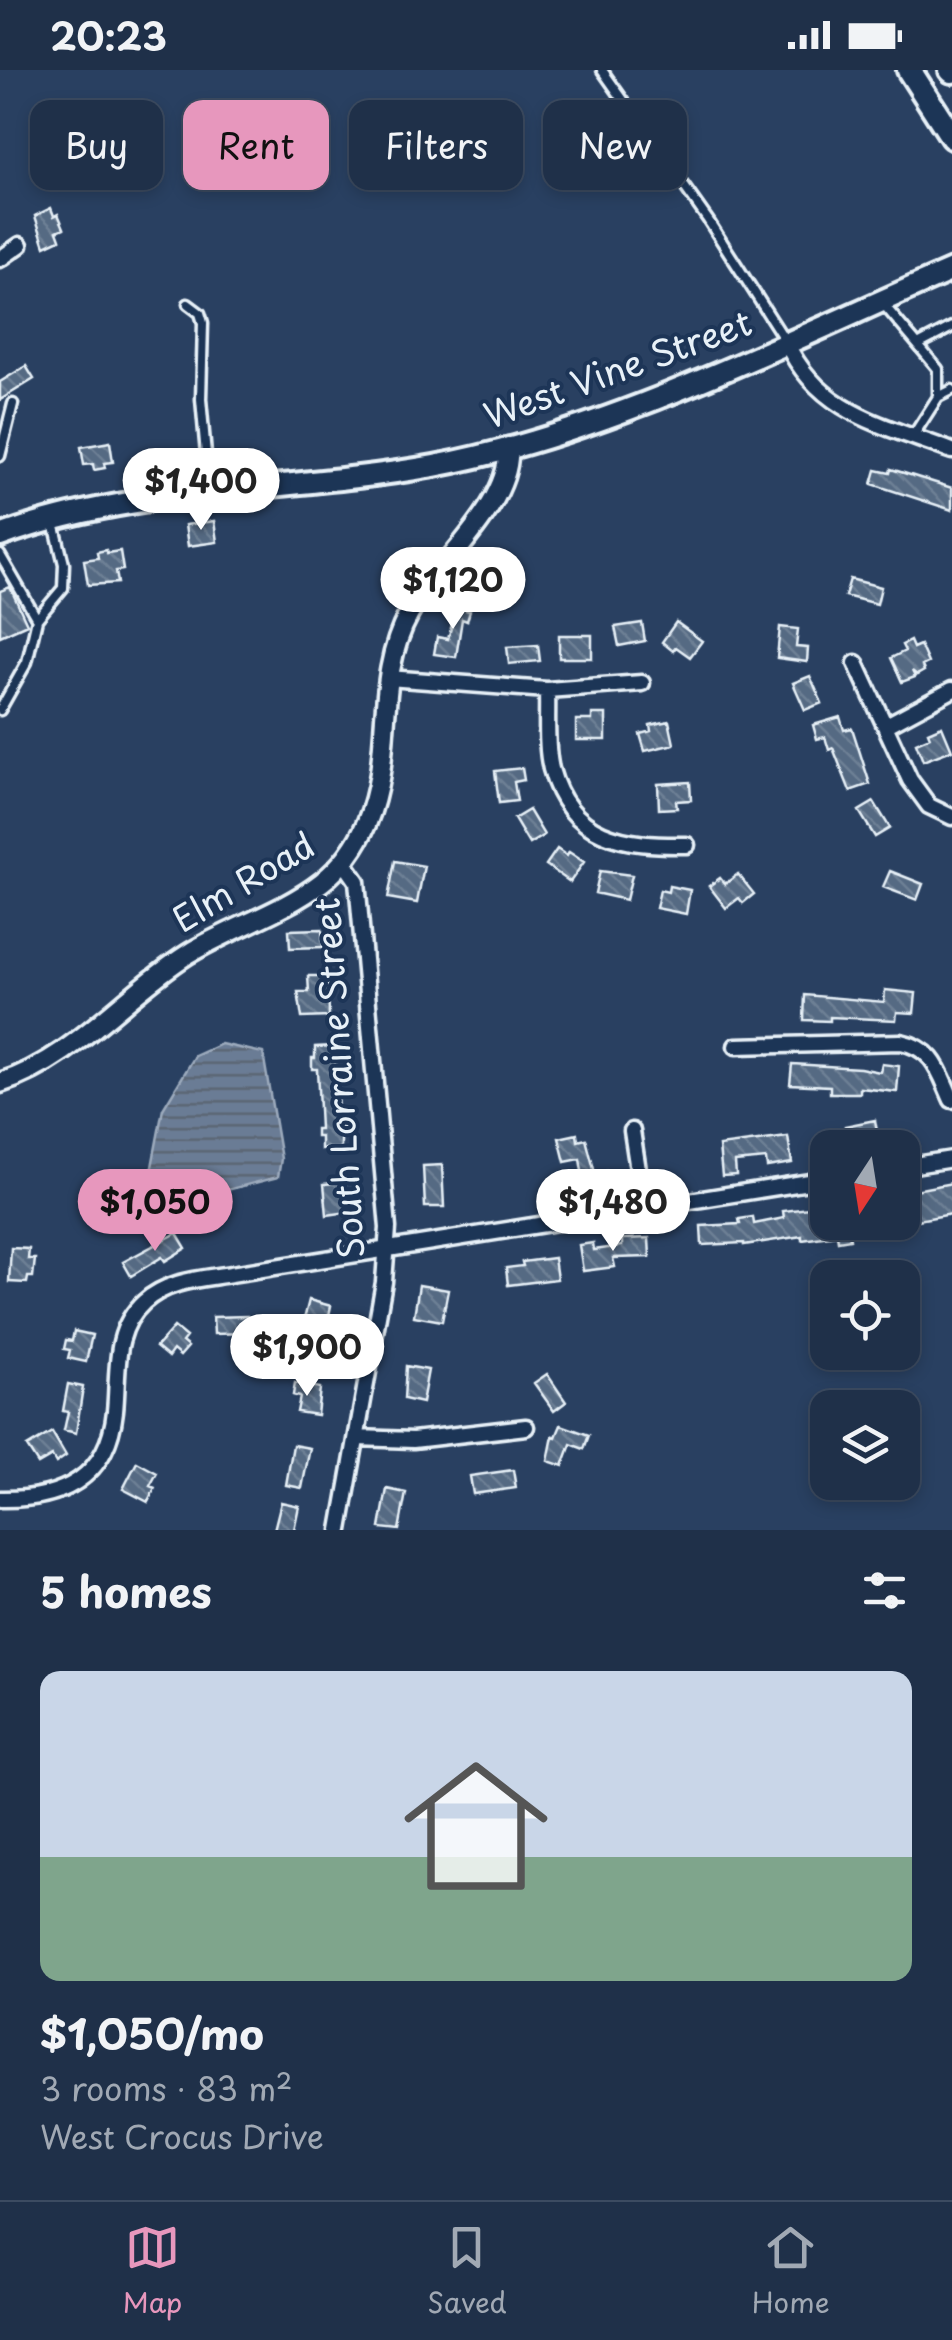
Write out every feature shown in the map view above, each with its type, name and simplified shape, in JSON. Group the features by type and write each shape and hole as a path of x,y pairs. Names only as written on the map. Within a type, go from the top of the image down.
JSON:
{"highway":[{"path":"909,70 952,137"}],"main road":[{"name":"West Vine Street","path":"0,536 53,518 134,501 434,466 508,448 602,418 952,270"}],"street":[{"path":"0,259 20,245"},
{"path":"786,342 802,371 826,397 850,412 952,451"},
{"name":"Elm Road","path":"0,1082 62,1053 183,958 300,896 343,861 360,837 376,796 388,678 402,627 423,592 481,517 505,476 508,448"},
{"path":"856,664 910,780 928,806 952,817"},
{"path":"388,678 547,690 642,683"},
{"path":"547,690 550,766 563,800 577,820 616,840 642,846 687,845"},
{"path":"885,726 952,690"},
{"name":"South Lorraine Street","path":"340,1530 388,1250 357,881 343,861"},
{"path":"736,1046 901,1042 920,1046 933,1060 952,1100"},
{"path":"632,1131 644,1209"},
{"path":"920,1164 952,1158"},
{"path":"0,1500 37,1497 66,1489 98,1461 113,1423 122,1337 134,1312 156,1293 183,1282 810,1182"},
{"path":"357,1438 413,1440 526,1427"}],"lane":[{"path":"602,70 708,220 786,342"},
{"path":"882,301 938,368 938,398"},
{"path":"188,304 200,314 203,324 200,399 210,491"},
{"path":"918,345 952,326"},
{"path":"913,436 938,398 952,390"},
{"path":"0,456 13,404"},
{"path":"0,710 27,662 37,619 58,596 66,576 53,518"},
{"path":"0,557 37,619"}],"water":[{"path":"221,1044 263,1053 281,1159 278,1177 160,1213 145,1204 163,1109 195,1056"}],"building":[{"path":"51,208 64,228 57,231 60,239 45,246 35,216"},
{"path":"26,366 34,379 0,400 0,382"},
{"path":"110,442 113,462 94,470 93,464 84,465 81,447"},
{"path":"891,469 952,488 952,510 872,484 876,470 890,473"},
{"path":"214,521 217,542 188,546 185,525"},
{"path":"120,551 123,570 116,571 118,583 88,585 84,560 98,558 97,552"},
{"path":"850,579 881,587 877,604 845,596"},
{"path":"10,587 27,624 0,636 0,591"},
{"path":"459,598 467,600 466,610 470,611 467,621 462,619 456,657 434,654 437,637 448,639"},
{"path":"676,622 702,641 690,657 662,642"},
{"path":"642,623 645,641 619,646 615,627"},
{"path":"780,627 798,629 796,647 808,648 807,662 777,658"},
{"path":"559,635 592,635 592,658 559,658"},
{"path":"910,641 913,648 920,645 928,663 922,666 924,671 917,675 912,671 915,677 902,682 891,658 905,651 902,645"},
{"path":"538,645 540,661 509,664 507,647"},
{"path":"810,676 822,703 805,710 793,683"},
{"path":"592,714 606,714 606,740 576,740 576,720 592,720"},
{"path":"840,717 844,730 852,728 870,784 850,791 833,748 829,750 825,737 817,739 813,725"},
{"path":"669,721 674,744 645,751 640,734 651,731 650,725"},
{"path":"942,726 952,750 923,761 916,743"},
{"path":"522,768 524,780 514,782 517,801 499,803 495,771"},
{"path":"690,782 691,800 676,801 677,808 659,809 658,784"},
{"path":"874,802 890,828 875,837 859,811"},
{"path":"529,810 544,835 529,844 514,819"},
{"path":"557,849 584,862 570,882 546,865"},
{"path":"395,861 424,866 417,903 388,898"},
{"path":"600,871 632,875 626,900 595,893"},
{"path":"890,871 923,884 917,900 883,887"},
{"path":"738,874 754,894 743,903 739,898 726,908 709,886 720,878 725,884"},
{"path":"669,886 690,890 686,914 656,908 660,890 668,892"},
{"path":"322,929 323,947 290,948 289,930"},
{"path":"308,976 328,976 329,1017 302,1018 298,992 309,992"},
{"path":"885,990 916,993 914,1013 897,1012 896,1020 804,1020 805,995 884,1002"},
{"path":"334,1046 339,1128 344,1128 344,1137 341,1148 321,1149 321,1137 316,1137 316,1129 320,1129 317,1069 312,1069 312,1058 315,1047"},
{"path":"792,1064 880,1072 882,1064 899,1066 897,1092 860,1088 860,1093 830,1093 830,1086 790,1084"},
{"path":"875,1120 877,1130 846,1130 845,1126"},
{"path":"577,1134 578,1141 586,1139 595,1173 607,1171 615,1194 579,1199 576,1185 584,1184 580,1159 565,1162 559,1138"},
{"path":"788,1137 792,1163 767,1167 766,1159 735,1162 736,1175 722,1176 719,1146"},
{"path":"442,1165 444,1207 425,1207 423,1166"},
{"path":"345,1182 348,1212 327,1215 324,1184"},
{"path":"952,1183 952,1214 920,1220 920,1189"},
{"path":"810,1208 810,1239 802,1240 802,1236 744,1245 702,1245 701,1226 740,1224 739,1219 753,1217 754,1224 784,1218 783,1211"},
{"path":"177,1233 186,1248 131,1276 123,1262"},
{"path":"649,1238 650,1257 613,1258 615,1267 583,1271 579,1245 593,1243 594,1250 622,1246 622,1239"},
{"path":"11,1248 29,1249 28,1259 35,1259 33,1277 28,1277 27,1283 9,1282"},
{"path":"554,1258 557,1279 508,1285 506,1268"},
{"path":"419,1285 448,1290 442,1321 414,1316"},
{"path":"309,1300 331,1306 322,1349 303,1345 306,1332 301,1331"},
{"path":"247,1316 248,1333 214,1334 213,1317"},
{"path":"174,1327 186,1337 182,1342 188,1347 180,1356 173,1350 168,1357 156,1347"},
{"path":"74,1331 92,1335 86,1362 68,1358 70,1350 64,1349 66,1340 72,1341"},
{"path":"406,1366 428,1370 422,1403 404,1399"},
{"path":"547,1374 566,1402 554,1411 534,1383"},
{"path":"295,1383 320,1388 317,1415 297,1412 300,1397 293,1395"},
{"path":"68,1384 83,1387 76,1433 64,1430"},
{"path":"561,1425 589,1435 584,1449 571,1444 563,1466 548,1461 553,1436 556,1437"},
{"path":"52,1432 66,1456 56,1463 52,1456 38,1464 27,1447"},
{"path":"293,1445 310,1448 302,1488 286,1485"},
{"path":"137,1462 157,1473 148,1502 123,1489"},
{"path":"513,1470 516,1488 473,1494 470,1476"},
{"path":"387,1489 406,1493 399,1530 380,1528"},
{"path":"281,1502 299,1506 294,1530 274,1530"}]}
